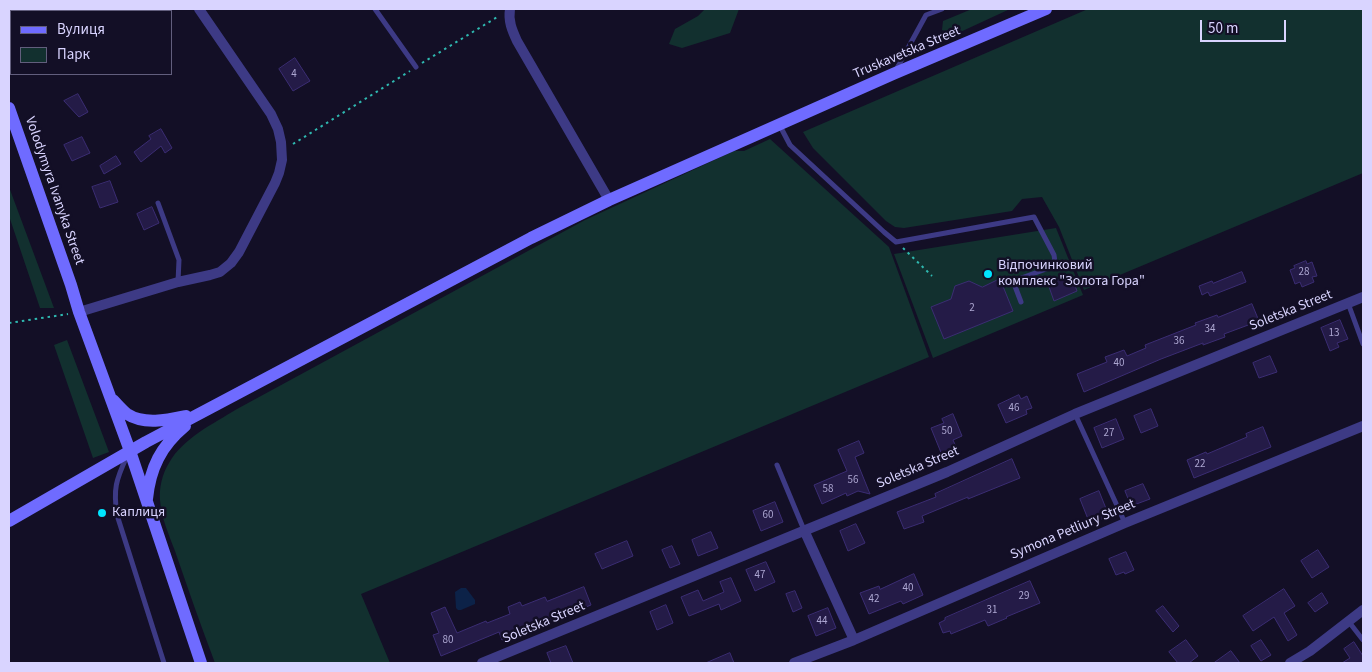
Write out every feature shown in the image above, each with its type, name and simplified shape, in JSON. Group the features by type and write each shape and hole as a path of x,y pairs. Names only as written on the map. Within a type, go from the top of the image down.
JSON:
{"main road":[{"name":"Truskavetska Street","path":"200,413 522,243 609,200 893,74 1046,9"},
{"name":"Volodymyra Ivanyka Street","path":"9,108 11,122 130,451 201,663"},
{"path":"108,394 127,414 136,418 170,420 200,413"},
{"path":"9,521 200,413"},
{"path":"147,502 148,486 153,468 174,435 200,413"}],"street":[{"path":"79,312 178,282 220,272 231,263 239,252 275,183 282,160 278,129 271,114 199,9"},
{"path":"509,11 510,27 517,41 609,200"},
{"name":"Soletska Street","path":"482,663 947,472 1075,414 1363,297"},
{"name":"Symona Petliury Street","path":"794,663 854,640 1124,523 1363,426"},
{"path":"804,530 854,640"},
{"path":"1290,663 1363,610"}],"lane":[{"path":"375,9 416,67"},
{"path":"893,74 926,15 942,9"},
{"path":"780,125 790,145 896,242 1034,217 1054,254 1055,262 1049,268 1013,281 1021,302"},
{"path":"158,203 179,260 178,282"},
{"path":"1348,303 1363,344"},
{"path":"1075,414 1124,523"},
{"path":"130,451 117,477 114,498 117,515 164,663"},
{"path":"777,465 804,530"},
{"path":"1349,622 1363,640"}],"path":[{"path":"282,150 496,17 509,11"},
{"path":"896,242 932,276"},
{"path":"9,324 79,312"}],"green space":[{"path":"705,9 739,9 730,33 682,48 669,44 675,29 698,16"},
{"path":"972,9 1010,9 956,34 942,30 943,21"},
{"path":"1088,9 1363,9 1363,173 1084,290 1059,227 1042,197 1022,199 1012,211 904,228 895,227 886,221 813,148 803,132"},
{"path":"770,139 889,247 929,357 361,594 390,663 215,663 166,526 160,500 163,476 169,463 182,446 199,432 237,409 585,220 734,151 744,151"},
{"path":"9,187 54,308 40,308 9,216"},
{"name":"Відпочинковий комплекс \"Золота Гора\"","path":"1056,228 1083,295 933,358 894,254"},
{"path":"67,340 109,452 93,458 54,345"}],"water":[{"path":"461,588 466,588 475,600 475,604 458,610 456,608 455,592"}],"building":[{"path":"295,58 310,81 293,91 279,69"},
{"path":"78,94 88,112 79,117 64,101"},
{"path":"161,129 172,148 165,153 161,146 141,162 134,152 151,139 149,136"},
{"path":"82,137 90,153 72,161 64,145"},
{"path":"116,156 121,164 104,174 100,166"},
{"path":"110,181 118,202 100,208 92,187"},
{"path":"152,207 159,223 144,230 137,214"},
{"path":"1306,261 1307,264 1312,262 1317,276 1312,277 1314,282 1302,287 1300,282 1295,284 1290,270 1295,268 1294,266"},
{"path":"1242,272 1246,282 1210,296 1208,292 1202,295 1199,286"},
{"path":"1071,275 1077,291 1054,301 1048,284"},
{"path":"1000,279 1013,311 944,339 931,307 951,299 955,286 969,281 982,287"},
{"path":"1252,304 1259,321 1224,334 1225,337 1161,359 1084,392 1077,374 1107,362 1105,357 1124,350 1127,356 1146,348 1145,345 1196,325 1195,323 1217,315 1218,317"},
{"path":"1340,320 1348,339 1337,343 1339,347 1330,351 1321,328"},
{"path":"1270,356 1277,372 1259,378 1253,363"},
{"path":"1019,395 1021,399 1027,396 1032,408 1026,410 1027,414 1006,423 998,405"},
{"path":"1151,409 1158,426 1141,433 1134,416"},
{"path":"953,414 962,436 953,440 957,449 942,455 931,428 944,423 942,419"},
{"path":"1116,419 1124,439 1102,448 1094,428"},
{"path":"1263,427 1271,447 1194,478 1187,460 1206,452 1207,454 1247,437 1246,434"},
{"path":"859,441 864,453 855,457 870,494 858,491 847,496 846,493 822,504 814,485 847,471 838,450"},
{"path":"1012,459 1020,478 922,516 924,522 904,529 897,512 936,497 935,494"},
{"path":"1143,484 1150,499 1131,506 1125,491"},
{"path":"1099,491 1109,516 1090,524 1080,499"},
{"path":"775,502 783,522 761,531 753,511"},
{"path":"856,524 865,543 848,551 840,531"},
{"path":"711,532 718,548 698,556 692,540"},
{"path":"627,541 633,556 602,569 595,554"},
{"path":"672,546 680,564 670,568 662,550"},
{"path":"1318,550 1329,567 1312,578 1301,561"},
{"path":"1126,552 1134,570 1116,575 1109,559"},
{"path":"766,562 775,582 755,591 746,570"},
{"path":"914,574 923,595 903,604 901,601 869,614 860,593 879,586 880,589"},
{"path":"731,578 741,601 721,610 719,604 689,616 681,597 698,590 703,601 724,592 720,582"},
{"path":"1030,581 1040,603 988,626 985,620 951,634 950,631 943,633 939,623 945,620 945,618"},
{"path":"584,587 591,605 502,640 499,632 441,656 433,635 439,633 431,613 445,607 457,633 486,621 487,623 510,614 508,607 520,602 522,606 545,597 547,601"},
{"path":"1284,589 1295,606 1284,613 1297,635 1288,641 1274,617 1253,631 1243,616"},
{"path":"795,591 802,608 793,612 786,594"},
{"path":"1322,593 1328,603 1315,612 1308,603"},
{"path":"666,605 673,623 657,630 650,612"},
{"path":"1163,606 1179,626 1173,632 1156,611"},
{"path":"828,608 836,628 816,636 808,616"},
{"path":"1186,640 1198,656 1189,663 1178,663 1169,652"},
{"path":"1261,640 1271,655 1261,661 1251,646"},
{"path":"1354,642 1363,656 1363,663 1342,663 1350,658 1344,649"},
{"path":"566,646 573,663 551,663 547,653"},
{"path":"1231,651 1240,663 1214,663"},
{"path":"730,653 734,663 706,663"}],"place":[{"name":"Відпочинковий комплекс \"Золота Гора\"","path":"988,274"},
{"name":"Каплиця","path":"102,513"}]}
